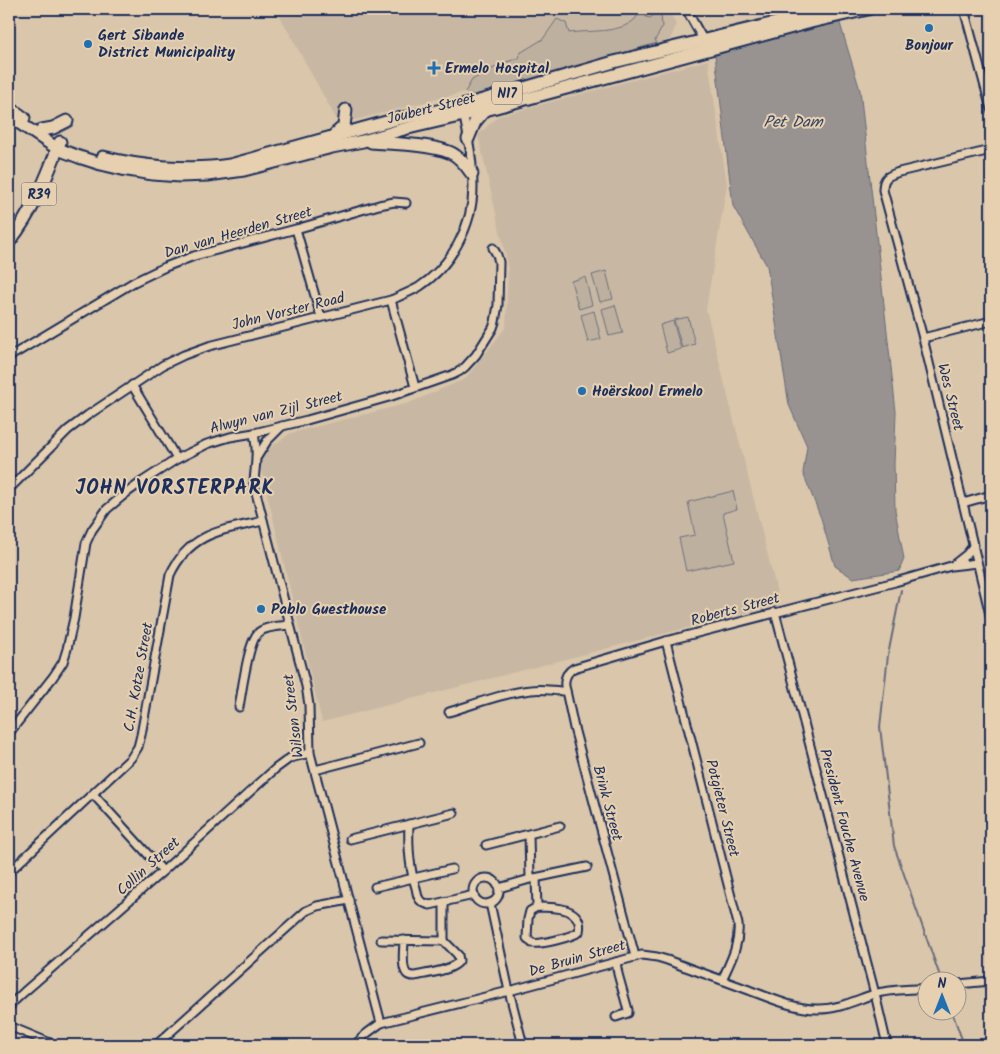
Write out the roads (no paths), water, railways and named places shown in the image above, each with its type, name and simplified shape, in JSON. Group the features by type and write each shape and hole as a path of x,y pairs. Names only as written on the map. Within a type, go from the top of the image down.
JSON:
{"main road":[{"name":"Joubert Street","path":"810,18 830,9"},
{"name":"Joubert Street","path":"59,145 113,159 162,166 215,167 397,120 485,110 706,45 810,18 868,9"},
{"name":"Joubert Street","path":"59,145 79,157 122,169 168,176 208,175 244,170 332,147 363,141 614,62 706,45"},
{"name":"N17","path":"9,106 59,145"},
{"path":"332,137 344,126 346,110"},
{"path":"468,139 475,122 485,110"},
{"name":"N17","path":"9,116 59,145"},
{"path":"42,130 53,128 67,121"},
{"path":"404,129 427,147"},
{"path":"363,141 442,149 452,153 462,161 472,174"},
{"name":"R39","path":"9,242 37,198 59,145"}],"street":[{"path":"686,9 706,45"},
{"path":"964,9 991,108"},
{"name":"John Vorster Road","path":"9,489 68,430 88,414 163,365 195,350 391,300 418,288 432,277 454,252 460,241 470,211 472,174 463,111"},
{"name":"Wes Street","path":"991,150 899,172 889,176 884,182 884,190 923,338 991,619"},
{"name":"Dan van Heerden Street","path":"9,357 134,282 164,267 194,256 387,203 406,203"},
{"path":"296,229 321,317"},
{"name":"Alwyn van Zijl Street","path":"9,733 63,662 74,618 86,543 92,530 107,509 143,481 177,459 207,444 282,426 379,399 452,375 466,367 493,328 497,317 499,262 492,248"},
{"path":"391,300 415,387"},
{"path":"923,338 991,321"},
{"path":"132,385 177,459"},
{"path":"256,459 267,441 282,426"},
{"name":"Wilson Street","path":"254,433 256,459 254,485 308,694 310,753 381,1023"},
{"path":"963,503 991,495"},
{"name":"C.H. Kotze Street","path":"10,869 130,758 140,742 170,575 178,561 193,544 209,534 263,521"},
{"path":"951,566 963,558 974,545"},
{"name":"Roberts Street","path":"583,665 666,641 951,566 977,563"},
{"name":"President Fouche Avenue","path":"775,612 887,1045"},
{"path":"239,707 249,653 256,636 259,632 266,629 290,625"},
{"name":"Potgieter Street","path":"666,641 738,924 738,942 722,980"},
{"name":"Brink Street","path":"583,665 568,672 565,682 566,691 581,756 634,956"},
{"path":"449,712 489,699 532,689 566,691"},
{"path":"315,770 419,743"},
{"name":"Collin Street","path":"9,1008 24,992 163,871 283,762 290,758 310,753"},
{"path":"92,794 163,871"},
{"path":"350,839 454,813"},
{"path":"409,824 408,854 412,878 420,900 430,905 474,895"},
{"path":"486,845 560,826"},
{"path":"529,834 537,907"},
{"path":"499,888 587,867"},
{"path":"375,887 452,869"},
{"path":"479,880 492,880 496,882 499,888 497,898 490,904 479,902 474,895 474,886 479,880"},
{"path":"156,1045 306,911 317,906 349,900"},
{"path":"444,902 444,941"},
{"path":"490,904 523,1045"},
{"path":"537,907 568,910 578,918 580,922 579,932 540,944 532,943 527,938 528,919 530,911 537,907"},
{"path":"381,940 404,940 444,941 458,955 458,964 415,976 408,975 404,970 404,940"},
{"name":"De Bruin Street","path":"355,1045 381,1023 642,955 657,957 796,1006 818,1009 826,1009 854,1002 875,994 918,989"},
{"path":"616,962 628,1010 628,1013 616,1017"},
{"path":"968,983 991,981"},
{"path":"9,1026 55,1045"}],"water":[{"name":"Pet Dam","path":"839,20 860,90 896,412 895,510 904,559 899,571 853,578 835,566 821,518 803,473 807,446 789,405 767,266 733,206 715,55"}],"waterway":[{"path":"901,590 888,655 880,727 894,846 938,972"},
{"path":"956,1022 964,1045"}],"place":[{"name":"Bonjour","path":"929,28"},
{"name":"Gert Sibande District Municipality","path":"88,44"},
{"name":"Ermelo Hospital","path":"434,68"},
{"name":"Hoërskool Ermelo","path":"582,391"},
{"name":"Pablo Guesthouse","path":"261,609"}],"district":[{"name":"JOHN VORSTERPARK","path":"175,487"}]}
